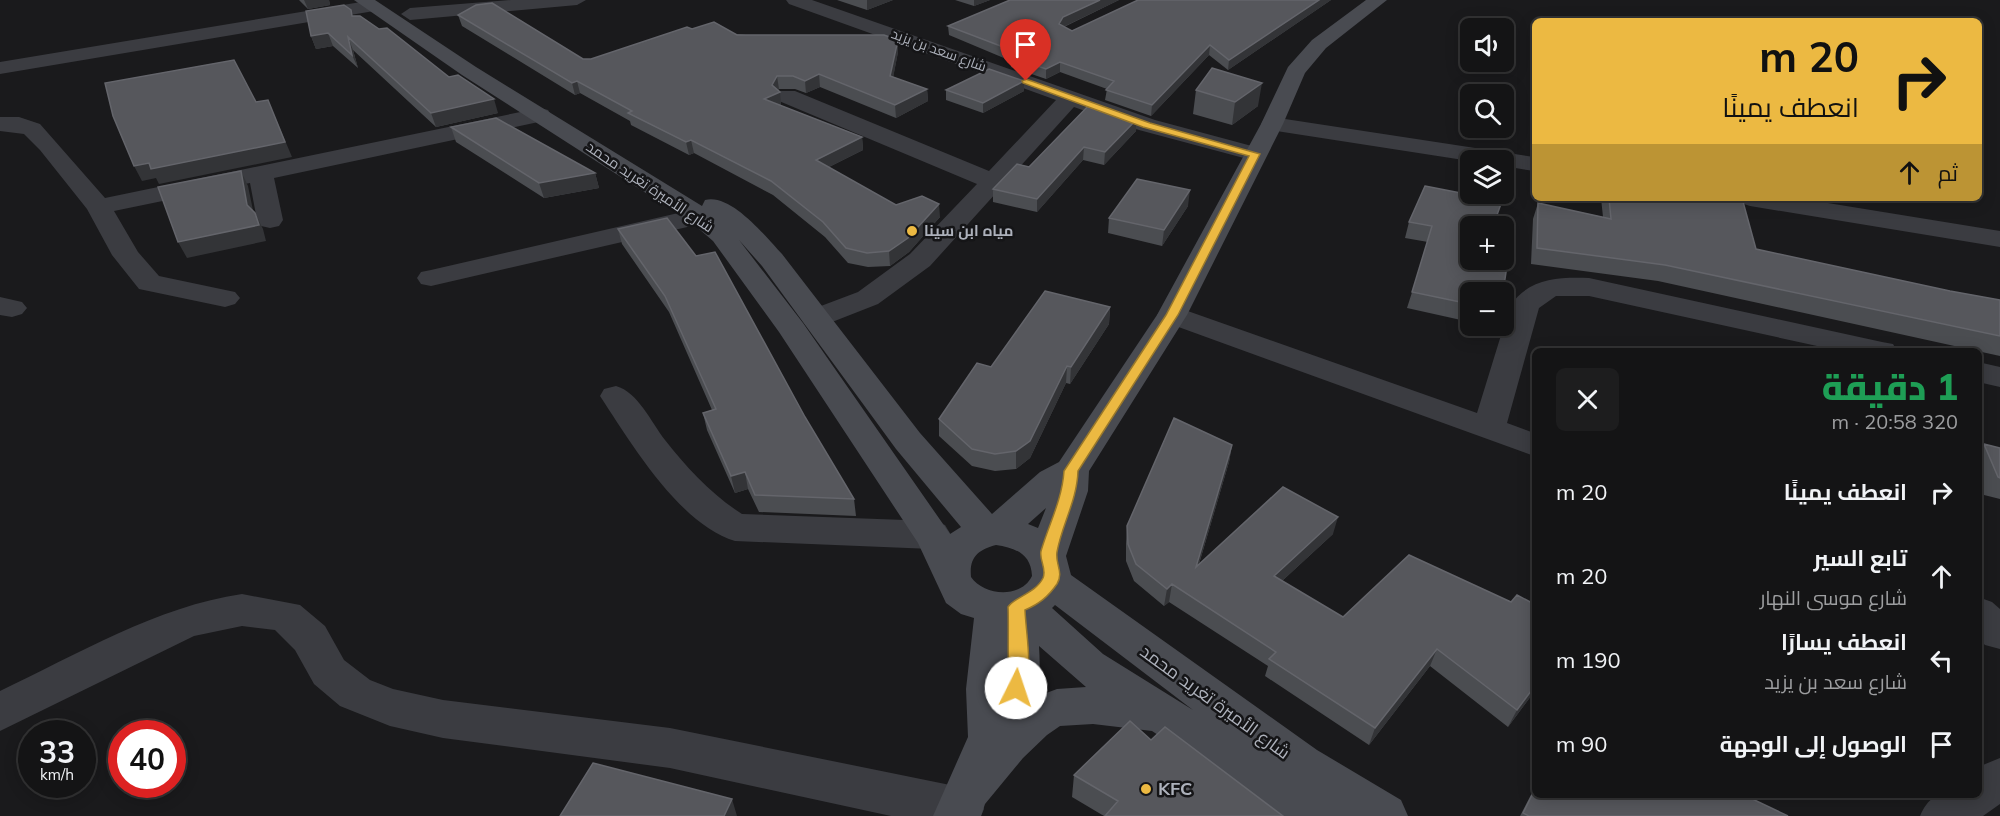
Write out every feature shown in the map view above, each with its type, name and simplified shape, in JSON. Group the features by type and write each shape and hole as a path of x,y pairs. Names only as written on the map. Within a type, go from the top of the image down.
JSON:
{"street":[{"path":"410,14 577,0"},
{"name":"شارع سعد بن يزيد","path":"795,0 1147,125 1255,154"},
{"path":"616,396 653,449 705,508 735,527 940,550 953,554 961,544 991,531 1053,481 1071,471 1172,315 1272,124 1295,71 1307,56 1378,0"},
{"path":"0,68 375,2"},
{"name":"شارع الأميرة تغريد محمد","path":"375,2 410,14 543,102 720,208 750,235 816,318 908,441 991,531"},
{"name":"شارع الأميرة تغريد محمد","path":"375,2 540,115 700,216 722,236 792,329 940,550 952,583 965,598 1026,591 1384,816"},
{"path":"435,29 465,15 508,6"},
{"path":"914,41 936,32"},
{"path":"787,96 991,181"},
{"path":"816,318 868,298 891,284 920,260 1071,97"},
{"path":"99,207 540,115"},
{"path":"0,124 19,124 32,129 99,207 126,255 149,283 225,298"},
{"path":"1272,124 1532,164"},
{"path":"261,175 270,220"},
{"path":"1768,201 2000,239"},
{"path":"431,278 700,216"},
{"path":"1489,428 1525,306 1532,296 1553,287 1589,287 1868,348"},
{"path":"1172,315 1532,444"},
{"path":"1982,373 2000,377"},
{"path":"1026,591 1070,491 1071,471"},
{"path":"961,806 990,736 1016,688 1019,668 1033,539 1009,531 991,531"},
{"name":"شارع الأميرة تغريد محمد","path":"1026,591 1088,666 1321,816"},
{"path":"0,712 180,625 214,614 242,610 286,616 310,638 329,672 355,693 390,707 443,719 670,748 961,806"},
{"path":"1982,610 2000,617"},
{"path":"1982,617 2000,633"},
{"path":"961,806 1013,738 1054,709 1094,705 1164,713"},
{"path":"1982,789 2000,778"},
{"path":"1944,816 1971,798"}],"building":[{"path":"1010,0 1100,0 1063,17 1059,24 1072,31 1138,0 1319,0 1229,60 1210,45 1152,105 1106,90 1114,81 1060,62 1046,69 1011,57 1019,53 948,26"},
{"path":"492,3 583,59 591,59 687,27 692,29 714,22 737,35 884,35 898,40 890,76 927,89 895,105 819,74 805,81 793,76 777,76 772,85 780,92 764,99 862,137 816,160 896,205 922,196 939,204 908,238 889,251 867,253 846,248 823,222 771,181 691,140 686,142 628,113 632,111 577,81 572,83 458,15 476,5"},
{"path":"344,5 351,10 352,16 360,16 379,29 387,28 449,77 458,75 494,99 431,113 348,37 352,55 328,33 311,36 306,11"},
{"path":"234,60 256,102 268,100 285,142 151,169 149,163 134,166 113,116 105,83"},
{"path":"1212,68 1262,83 1235,102 1196,90"},
{"path":"989,69 1024,81 983,103 946,90"},
{"path":"1091,103 1137,119 1105,152 1084,147 1037,199 993,189 1017,164 1029,167"},
{"path":"496,118 595,173 539,183 451,127"},
{"path":"241,171 247,205 255,213 259,225 178,242 158,187"},
{"path":"1137,179 1190,190 1164,230 1109,218"},
{"path":"1425,186 1460,193 1460,204 1501,204 1497,216 1460,216 1460,270 1506,270 1505,282 1460,282 1460,302 1412,292 1432,226 1409,222"},
{"path":"1609,201 1743,201 1756,249 2000,300 2000,336 1665,265 1537,248 1538,203 1611,219"},
{"path":"667,218 696,256 715,252 805,417 854,499 755,495 745,472 731,476 703,413 716,409 665,296 618,229"},
{"path":"1045,291 1110,307 1071,367 1067,366 1030,441 1016,451 995,454 972,449 939,419 977,363 991,367"},
{"path":"1174,418 1232,445 1196,567 1283,487 1338,517 1274,576 1343,617 1409,555 1511,602 1517,595 1532,603 1532,690 1517,710 1437,649 1375,728 1269,659 1276,652 1172,584 1167,589 1136,564 1128,544 1127,526"},
{"path":"1984,444 2000,448 2000,478 1998,477"},
{"path":"1130,721 1151,740 1165,727 1283,816 1105,816 1118,801 1074,775"},
{"path":"593,763 732,799 724,816 560,816"},
{"path":"1532,795 1532,798 1750,798 1788,816 1529,816 1523,813"}],"place":[{"name":"مياه ابن سينا","path":"912,231"},
{"name":"KFC","path":"1146,789"}],"route":[{"path":"1016,688 1019,668 1017,607 1044,591 1050,580 1052,572 1048,554 1070,491 1071,471 1172,315 1255,154 1147,125 1026,81"}]}
